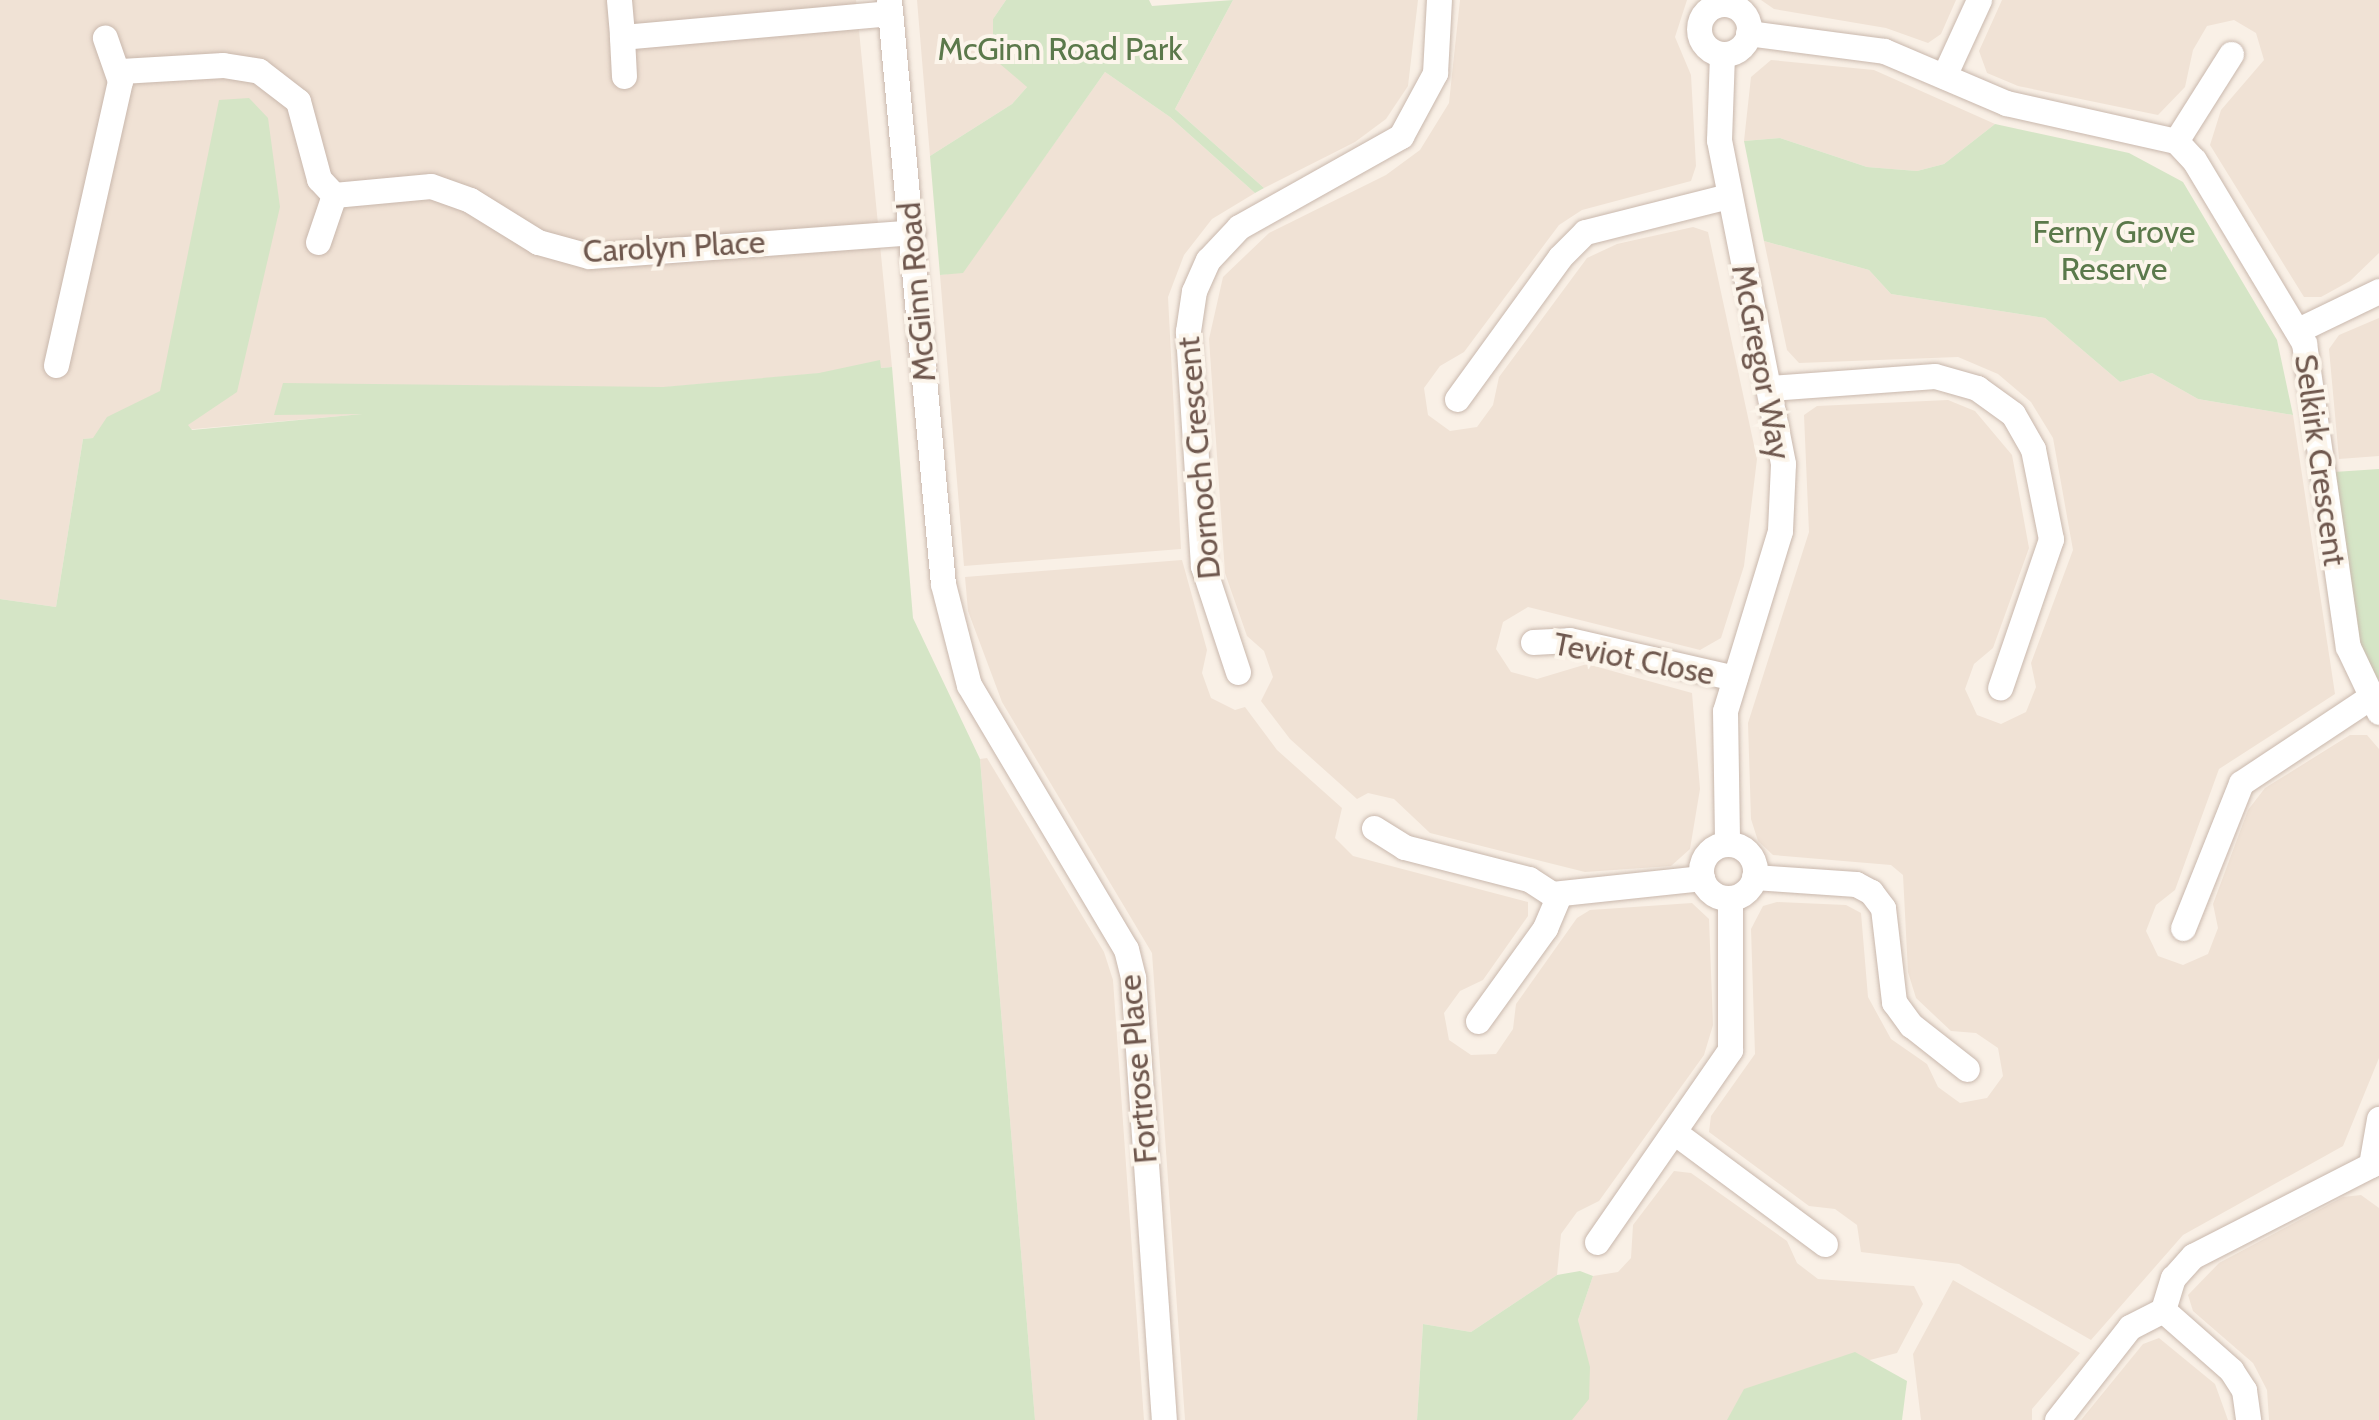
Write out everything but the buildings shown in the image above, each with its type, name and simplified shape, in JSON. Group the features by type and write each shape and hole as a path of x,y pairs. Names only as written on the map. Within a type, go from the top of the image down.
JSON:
{"street":[{"path":"619,0 624,76"},
{"name":"Dornoch Crescent","path":"1238,672 1203,566 1188,331 1194,291 1208,260 1238,227 1401,136 1435,74 1439,0"},
{"path":"1944,76 1979,0"},
{"path":"1727,2 1743,14 1748,33 1740,48 1722,54 1704,44 1699,30 1707,11 1727,2"},
{"path":"622,37 889,7"},
{"name":"McGinn Road","path":"889,7 943,584"},
{"path":"1748,33 1884,51 2006,104 2176,141 2230,54"},
{"path":"56,366 121,71 105,38"},
{"name":"McGregor Way","path":"1722,54 1718,118 1728,196 1783,464 1780,531 1723,727 1727,844"},
{"path":"121,71 223,65 274,78 298,101 319,180 334,195 318,242"},
{"name":"Selkirk Crescent","path":"2176,141 2208,177 2298,330 2308,357 2348,647 2374,705"},
{"name":"Carolyn Place","path":"334,195 431,186 470,200 538,242 589,256 912,232"},
{"path":"1457,399 1560,257 1586,232 1728,196"},
{"path":"2298,330 2379,291"},
{"path":"1770,388 1935,376 1996,399 2025,430 2039,472 2050,550 2000,688"},
{"name":"Fortrose Place","path":"943,584 969,684 1126,948 1133,978 1164,1420"},
{"name":"Teviot Close","path":"1533,642 1568,640 1735,678"},
{"path":"2182,928 2241,783 2374,705"},
{"path":"1374,828 1404,846 1528,879 1559,895 1702,878"},
{"path":"1727,844 1752,857 1754,877 1746,892 1730,898 1715,895 1702,878 1706,855 1727,844"},
{"path":"1754,877 1856,884 1871,892 1883,908 1894,1002 1911,1026 1966,1069"},
{"path":"1478,1021 1545,928 1559,895"},
{"path":"1597,1242 1674,1132 1733,1038 1730,898"},
{"path":"2057,1420 2130,1327 2164,1310 2173,1278 2200,1250 2375,1172 2379,1119"},
{"path":"1674,1132 1825,1244"},
{"path":"2164,1310 2232,1370 2244,1390 2248,1420"}],"shaded area":[{"path":"0,0 856,0 892,367 83,439 56,607 0,599"},
{"path":"917,0 1006,0 993,19 1027,87 1012,104 930,156"},
{"path":"1233,0 1418,0 1408,86 1386,119 1355,142 1264,188 1175,109"},
{"path":"1460,0 1687,0 1675,37 1691,75 1696,166 1691,181 1582,210 1559,225 1464,352 1440,366 1424,388 1428,415 1450,431 1477,427 1493,405 1499,377 1587,258 1617,244 1693,227 1708,232 1757,459 1744,566 1721,638 1700,650 1528,607 1503,622 1496,649 1511,672 1537,679 1587,664 1692,693 1700,789 1690,849 1671,866 1585,872 1430,833 1394,799 1368,793 1357,799 1290,739 1261,701 1273,677 1264,651 1247,636 1225,573 1209,339 1223,277 1269,233 1386,175 1420,150 1449,103"},
{"path":"1761,0 1956,0 1941,34 1928,43 1886,28 1774,9"},
{"path":"2002,0 2379,0 2379,253 2350,281 2321,297 2304,297 2210,145 2221,110 2264,60 2256,33 2234,20 2207,26 2193,50 2185,87 2158,115 2018,86 1987,73 1979,51"},
{"path":"1771,60 1874,70 1995,124 1944,164 1917,171 1867,167 1780,138 1744,141 1751,77"},
{"path":"1105,72 1170,117 1255,193 1212,219 1184,255 1168,297 1181,549 964,566 940,275 963,272"},
{"path":"1764,241 1869,270 1891,294 2045,318 2120,382 2152,373 2198,399 2293,415 2335,694 2219,769 2175,890 2156,905 2146,931 2158,956 2183,965 2208,954 2218,928 2213,904 2248,810 2265,788 2350,735 2367,735 2379,749 2379,1058 2343,1146 2183,1235 2091,1340 1959,1264 1861,1252 1857,1225 1835,1209 1809,1206 1709,1132 1711,1116 1755,1054 1751,929 1763,906 1777,902 1846,905 1861,913 1868,997 1891,1039 1927,1064 1938,1087 1960,1103 1987,1098 2003,1076 1998,1048 1976,1033 1951,1031 1916,998 1908,972 1903,875 1891,865 1773,855 1758,841 1751,819 1748,723 1809,532 1804,415 1817,406 1948,400 1975,411 2012,455 2029,548 1993,648 1974,664 1965,689 1977,715 2001,724 2026,712 2036,687 2031,663 2073,550 2053,438 2031,402 1998,374 1958,357 1799,363 1787,350"},
{"path":"2379,318 2379,456 2339,459 2329,349 2339,335"},
{"path":"1182,560 1207,650 1202,673 1211,698 1235,710 1245,707 1277,750 1342,808 1335,838 1353,856 1528,902 1528,916 1483,980 1460,991 1444,1013 1449,1040 1471,1055 1496,1054 1513,1029 1516,1004 1577,918 1590,910 1692,903 1709,919 1713,1025 1704,1055 1599,1201 1577,1212 1561,1234 1557,1275 1471,1332 1423,1324 1417,1420 1185,1420 1152,953 1002,702 968,611 965,577"},
{"path":"987,758 1104,952 1113,980 1144,1420 1035,1420 980,759"},
{"path":"1674,1171 1691,1173 1787,1241 1797,1263 1818,1279 1914,1286 1923,1304 1897,1353 1764,1387 1752,1420 1549,1420 1587,1378 1578,1320 1593,1276 1618,1272 1631,1258 1633,1225"},
{"path":"2361,1195 2379,1208 2379,1420 2269,1420 2267,1390 2253,1363 2193,1311 2188,1295 2219,1263 2343,1197"},
{"path":"1953,1280 2080,1353 2032,1409 2032,1420 1921,1420 1913,1354"},
{"path":"2159,1338 2215,1384 2228,1420 2081,1420 2143,1344"}],"green space":[{"name":"McGinn Road Park","path":"1006,0 1149,0 1152,6 1233,0 1175,109 1264,188 1255,193 1170,117 1105,72 963,273 940,275 930,156 1012,104 1027,87 993,58 993,19"},
{"path":"249,98 268,118 280,207 237,392 188,425 192,430 362,414 274,415 283,383 663,387 819,373 880,360 881,368 892,367 913,618 980,759 1035,1420 0,1420 0,599 56,607 83,439 93,438 107,417 160,391 219,100"},
{"name":"Ferny Grove Reserve","path":"1995,124 2129,153 2183,182 2277,340 2293,415 2198,399 2152,373 2120,382 2045,318 1891,294 1869,270 1764,241 1744,141 1780,138 1867,167 1917,171 1944,164"},
{"path":"2379,469 2379,688 2359,646 2334,472"},
{"path":"1580,1271 1593,1276 1578,1320 1590,1367 1589,1399 1572,1420 1417,1420 1423,1324 1471,1332 1557,1275"},
{"path":"1855,1352 1907,1381 1902,1420 1727,1420 1744,1389"}]}
